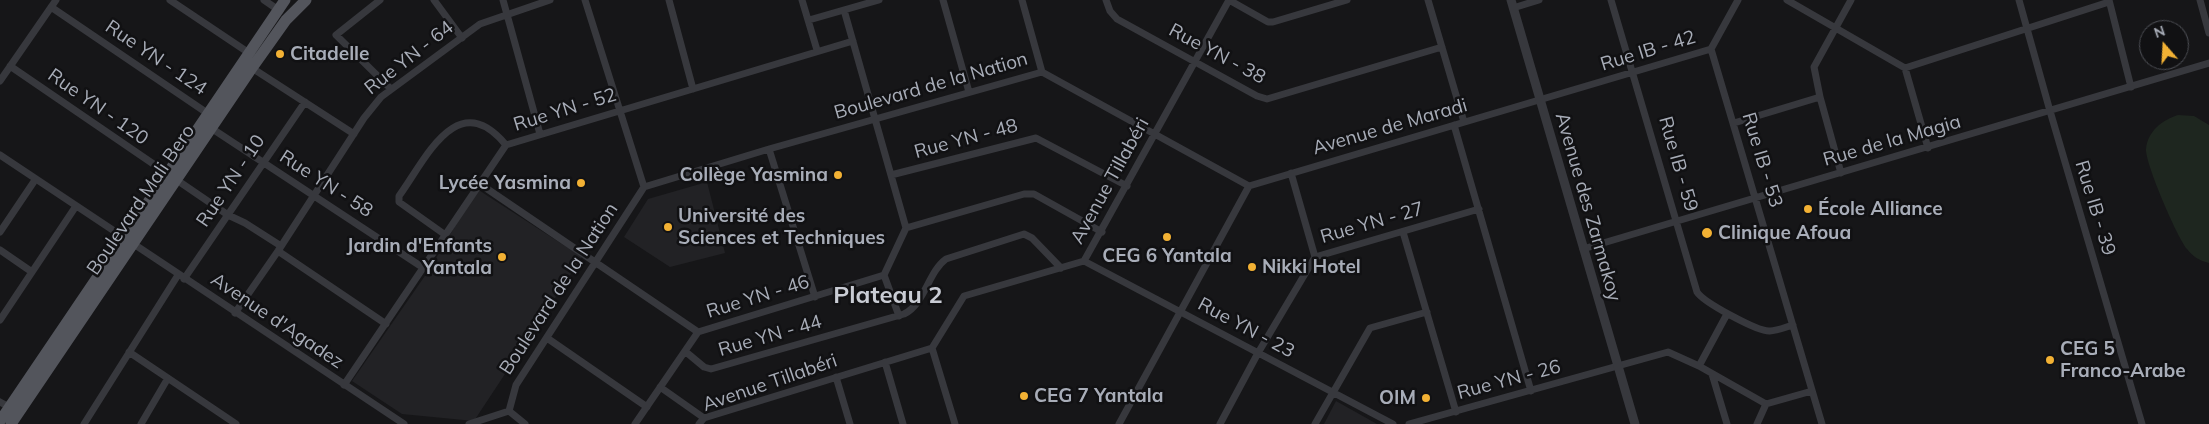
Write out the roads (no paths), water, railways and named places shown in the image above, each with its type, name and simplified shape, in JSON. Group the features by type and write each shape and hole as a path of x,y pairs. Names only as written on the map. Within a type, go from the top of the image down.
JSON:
{"main road":[{"name":"Boulevard Mali Bero","path":"253,60 285,0"},
{"name":"Boulevard Mali Bero","path":"0,421 128,242 253,60 288,17 306,0"},
{"name":"Boulevard Mali Bero","path":"9,407 11,424"}],"street":[{"path":"0,81 56,0"},
{"path":"170,0 253,60 305,102 354,134"},
{"path":"264,0 288,17"},
{"path":"380,0 336,35 391,89"},
{"path":"434,0 462,38"},
{"path":"502,0 540,134"},
{"name":"Rue YN - 64","path":"235,313 372,108 391,89 480,24 550,0"},
{"path":"585,0 644,187"},
{"path":"669,0 693,89"},
{"path":"802,0 816,50"},
{"path":"808,20 879,0"},
{"path":"943,0 969,92"},
{"path":"1022,0 1042,72"},
{"name":"Rue YN - 38","path":"1106,0 1110,11 1116,19 1257,96 1267,99 1442,47"},
{"path":"1229,0 1268,22 1273,22 1347,0"},
{"name":"Avenue Tillabéri","path":"701,421 932,348 964,296 1084,261 1102,232 1229,0"},
{"path":"1428,0 1464,122"},
{"path":"1512,4 1539,0"},
{"name":"Rue IB - 59","path":"1611,0 1678,220 1697,292 1704,299 1728,314 1768,331 1793,325"},
{"name":"Rue IB - 42","path":"1540,100 1711,49 1738,0"},
{"path":"1787,0 1905,68 1928,148"},
{"path":"1842,173 1820,97 1814,67 1851,0"},
{"name":"Rue IB - 39","path":"2019,0 2142,424"},
{"path":"2200,0 2209,33"},
{"path":"1905,68 2109,1 2131,87"},
{"name":"Avenue des Zarmakoy","path":"1512,4 1635,424"},
{"name":"Rue YN - 124","path":"51,8 212,120"},
{"path":"844,10 906,228 884,275 899,316"},
{"name":"Rue YN - 52","path":"344,385 444,234 506,145 816,50 853,41"},
{"name":"Rue IB - 53","path":"1711,49 1822,424"},
{"name":"Rue de la Magia","path":"1583,249 2209,63"},
{"name":"Rue YN - 120","path":"10,66 171,177 228,215 245,223 386,324"},
{"name":"Boulevard de la Nation","path":"509,412 516,385 644,187 770,149 1042,72 1249,186"},
{"path":"1734,123 1820,97"},
{"name":"Avenue de Maradi","path":"1249,186 1540,100"},
{"name":"Rue YN - 10","path":"84,424 129,352 181,277 228,215 305,102"},
{"name":"Rue YN - 58","path":"212,120 263,163 422,267"},
{"path":"444,234 399,202 399,196 440,136 458,124 476,122 489,128 506,145"},
{"path":"1454,125 1531,391"},
{"name":"Rue YN - 48","path":"891,175 1036,138 1127,186"},
{"path":"770,149 815,297"},
{"name":"Avenue d'Agadez","path":"0,156 404,424"},
{"path":"1291,174 1315,257"},
{"path":"0,232 35,180"},
{"path":"480,184 698,332"},
{"path":"1119,424 1249,186"},
{"path":"906,228 1024,194 1034,194 1102,232"},
{"path":"1,317 76,206"},
{"name":"Rue YN - 27","path":"1220,424 1258,353 1315,257 1478,209"},
{"path":"1403,232 1456,412"},
{"name":"Rue YN - 44","path":"686,352 704,367 711,369 899,316 912,309 939,266 946,259 1024,234 1032,238 1061,268"},
{"path":"0,250 32,272"},
{"name":"Rue YN - 23","path":"1084,261 1393,424"},
{"name":"Rue YN - 46","path":"634,424 686,352 698,332 884,275"},
{"path":"1315,424 1370,328 1427,312"},
{"path":"1699,366 1728,314"},
{"path":"547,338 647,407"},
{"path":"932,348 955,424"},
{"path":"129,352 236,424"},
{"name":"Rue YN - 26","path":"1409,424 1618,368 1668,352 1699,366 1766,404"},
{"path":"885,362 903,424"},
{"path":"1712,374 1727,424"},
{"path":"836,377 850,424"},
{"path":"141,424 168,378"},
{"path":"660,387 701,421"},
{"path":"1757,424 1766,404 1812,391"},
{"path":"470,424 509,412 526,424"}],"place":[{"name":"Citadelle","path":"280,54"},
{"name":"Collège Yasmina","path":"838,175"},
{"name":"Lycée Yasmina","path":"581,183"},
{"name":"École Alliance","path":"1808,209"},
{"name":"Université des Sciences et Techniques","path":"668,227"},
{"name":"Clinique Afoua","path":"1707,233"},
{"name":"CEG 6 Yantala","path":"1167,237"},
{"name":"Jardin d'Enfants Yantala","path":"502,257"},
{"name":"Nikki Hotel","path":"1252,267"},
{"name":"CEG 5 Franco-Arabe","path":"2050,360"},
{"name":"CEG 7 Yantala","path":"1024,396"},
{"name":"OIM","path":"1426,398"}],"district":[{"name":"Plateau 2","path":"888,296"}]}
